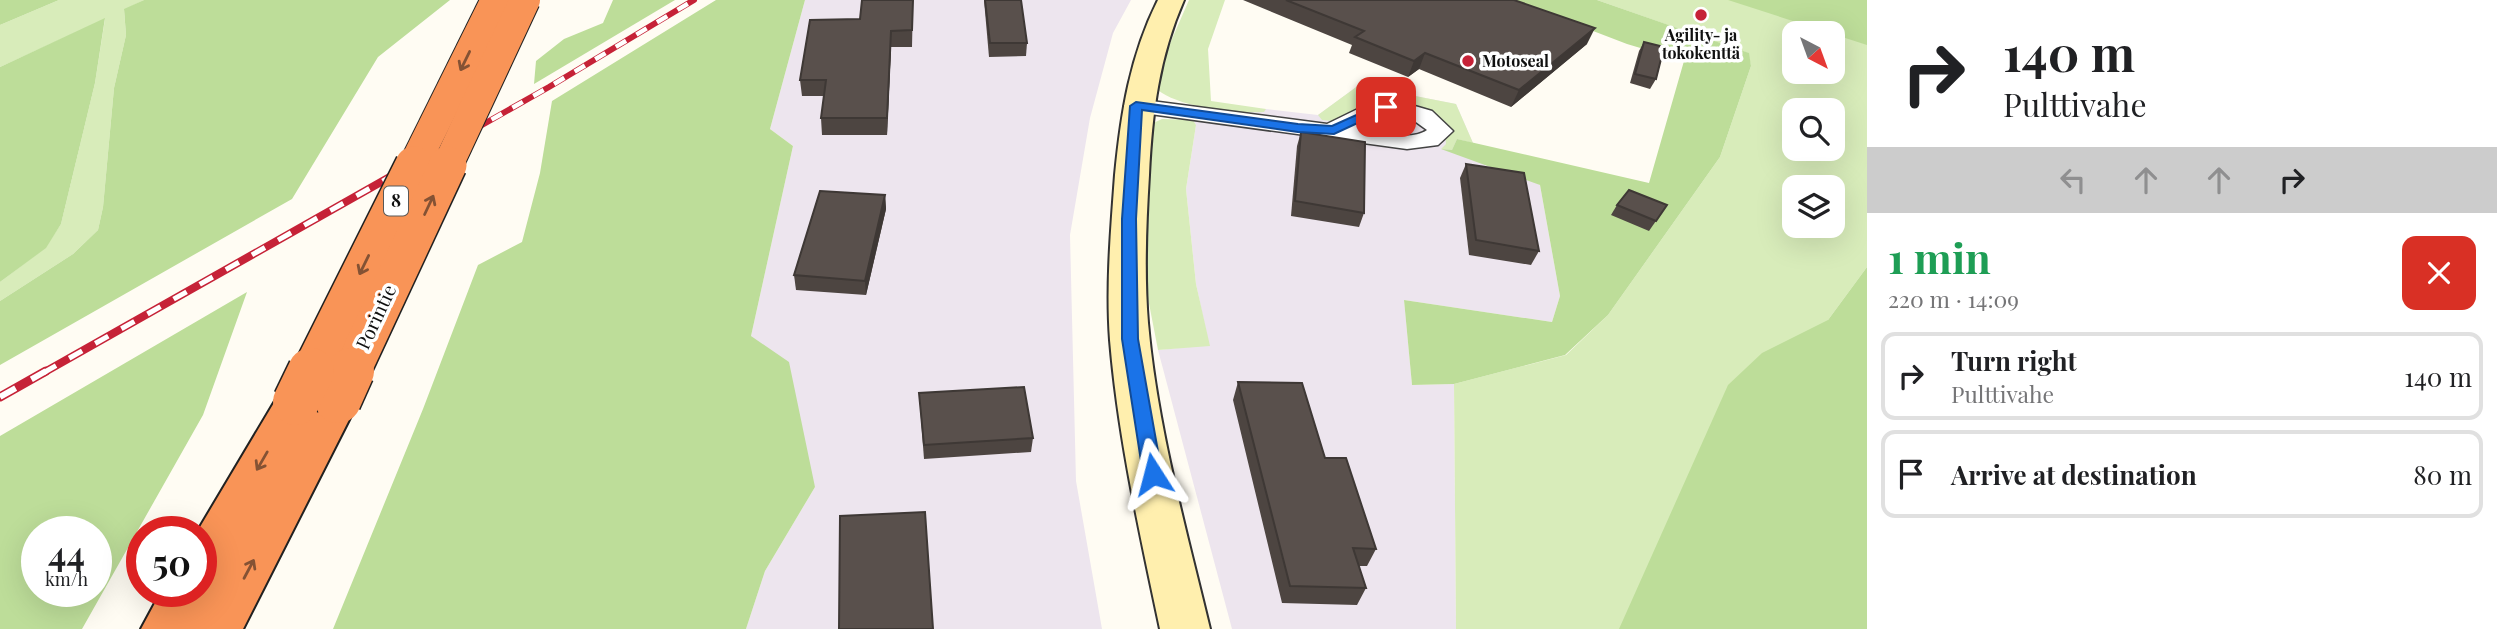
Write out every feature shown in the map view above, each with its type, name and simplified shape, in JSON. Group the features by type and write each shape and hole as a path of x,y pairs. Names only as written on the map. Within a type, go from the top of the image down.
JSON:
{"highway":[{"name":"Porintie","path":"217,629 496,0"},
{"name":"Porintie","path":"217,545 317,401 525,0"},
{"path":"166,629 179,607"}],"main road":[{"path":"1171,0 1157,26 1136,106 1129,219 1130,339 1157,500 1185,629"}],"street":[{"path":"1136,106 1298,128 1334,130"}],"shaded area":[{"path":"805,0 1131,0 1113,33 1090,118 1070,235 1076,481 1102,629 746,629 765,571 815,487 751,336 793,146 770,129"},
{"path":"1359,85 1456,104 1473,143 1457,139 1540,185 1560,296 1552,322 1404,300 1412,385 1454,384 1456,629 1232,629 1158,350 1209,345 1196,284 1186,189 1196,125 1193,120 1194,105 1318,115"}],"green space":[{"path":"0,0 59,0 0,25"},
{"path":"59,0 144,0 124,10 126,35 114,88 103,207 98,230 73,254 0,301 0,282 45,248 61,224 95,83 105,19 0,67 0,25"},
{"path":"144,0 450,0 378,57 292,199 0,365 0,301 73,254 98,230 103,207 114,88 126,35 124,9"},
{"path":"613,0 675,0 534,84 536,61 564,39 603,23"},
{"path":"716,0 805,0 770,129 793,146 751,336 789,362 815,487 765,571 746,629 333,629 423,409 478,265 522,242 540,173 552,101"},
{"path":"1189,0 1225,0 1208,49 1211,101 1266,109 1264,112 1239,112 1193,105 1158,90 1168,48"},
{"path":"1512,0 1597,0 1749,53 1751,66 1720,157 1608,315 1565,355 1454,384 1412,385 1404,300 1552,322 1560,296 1540,185 1441,149 1452,150 1457,139 1649,183 1684,61 1627,44"},
{"path":"1597,0 1867,0 1867,267 1828,320 1867,629 1456,629 1454,384 1566,355 1608,315 1720,157 1751,66 1748,53"},
{"path":"1728,0 1867,0 1867,45 1845,38 1845,21 1793,21"},
{"path":"105,18 95,83 61,224 46,248 0,282 0,67"},
{"path":"1359,85 1456,104 1473,143 1457,139 1452,150 1441,149 1446,144 1442,125 1433,113 1419,107 1384,107 1332,121 1322,120 1318,115"},
{"path":"1162,119 1193,120 1196,125 1186,189 1196,284 1210,346 1158,350 1146,288 1143,216 1149,125"},
{"path":"1867,267 1867,629 1619,629 1728,385 1762,353 1828,320"},
{"path":"247,292 203,415 146,516 126,516 126,551 112,576 112,516 21,516 21,607 94,607 82,629 0,629 0,436"}],"building":[{"path":"862,0 913,0 912,30 891,31 887,118 821,118 826,80 800,80 810,20 860,19"},
{"path":"985,0 1021,0 1027,43 990,43"},
{"name":"Motoseal","path":"1286,0 1514,0 1595,28 1519,90 1425,53 1414,61 1355,37 1364,31"},
{"path":"1644,42 1664,47 1656,79 1635,74"},
{"path":"1301,132 1365,142 1364,213 1295,201"},
{"path":"1466,164 1524,173 1539,251 1476,240"},
{"path":"1629,190 1667,205 1656,221 1617,205"},
{"path":"820,191 885,195 865,281 794,275"},
{"path":"1238,382 1302,383 1325,458 1346,458 1376,549 1353,548 1366,588 1290,586"},
{"path":"1024,387 1033,438 924,445 919,393"},
{"path":"925,512 933,629 839,629 840,516"}],"railway":[{"path":"408,167 694,0"},
{"path":"43,373 411,165"},
{"path":"0,397 46,371"}],"place":[{"name":"Agility- ja tokokenttä","path":"1701,15"},
{"name":"Motoseal","path":"1468,61"}],"route":[{"path":"1153,474 1130,339 1129,219 1136,106 1298,128 1334,130 1386,107"}]}
